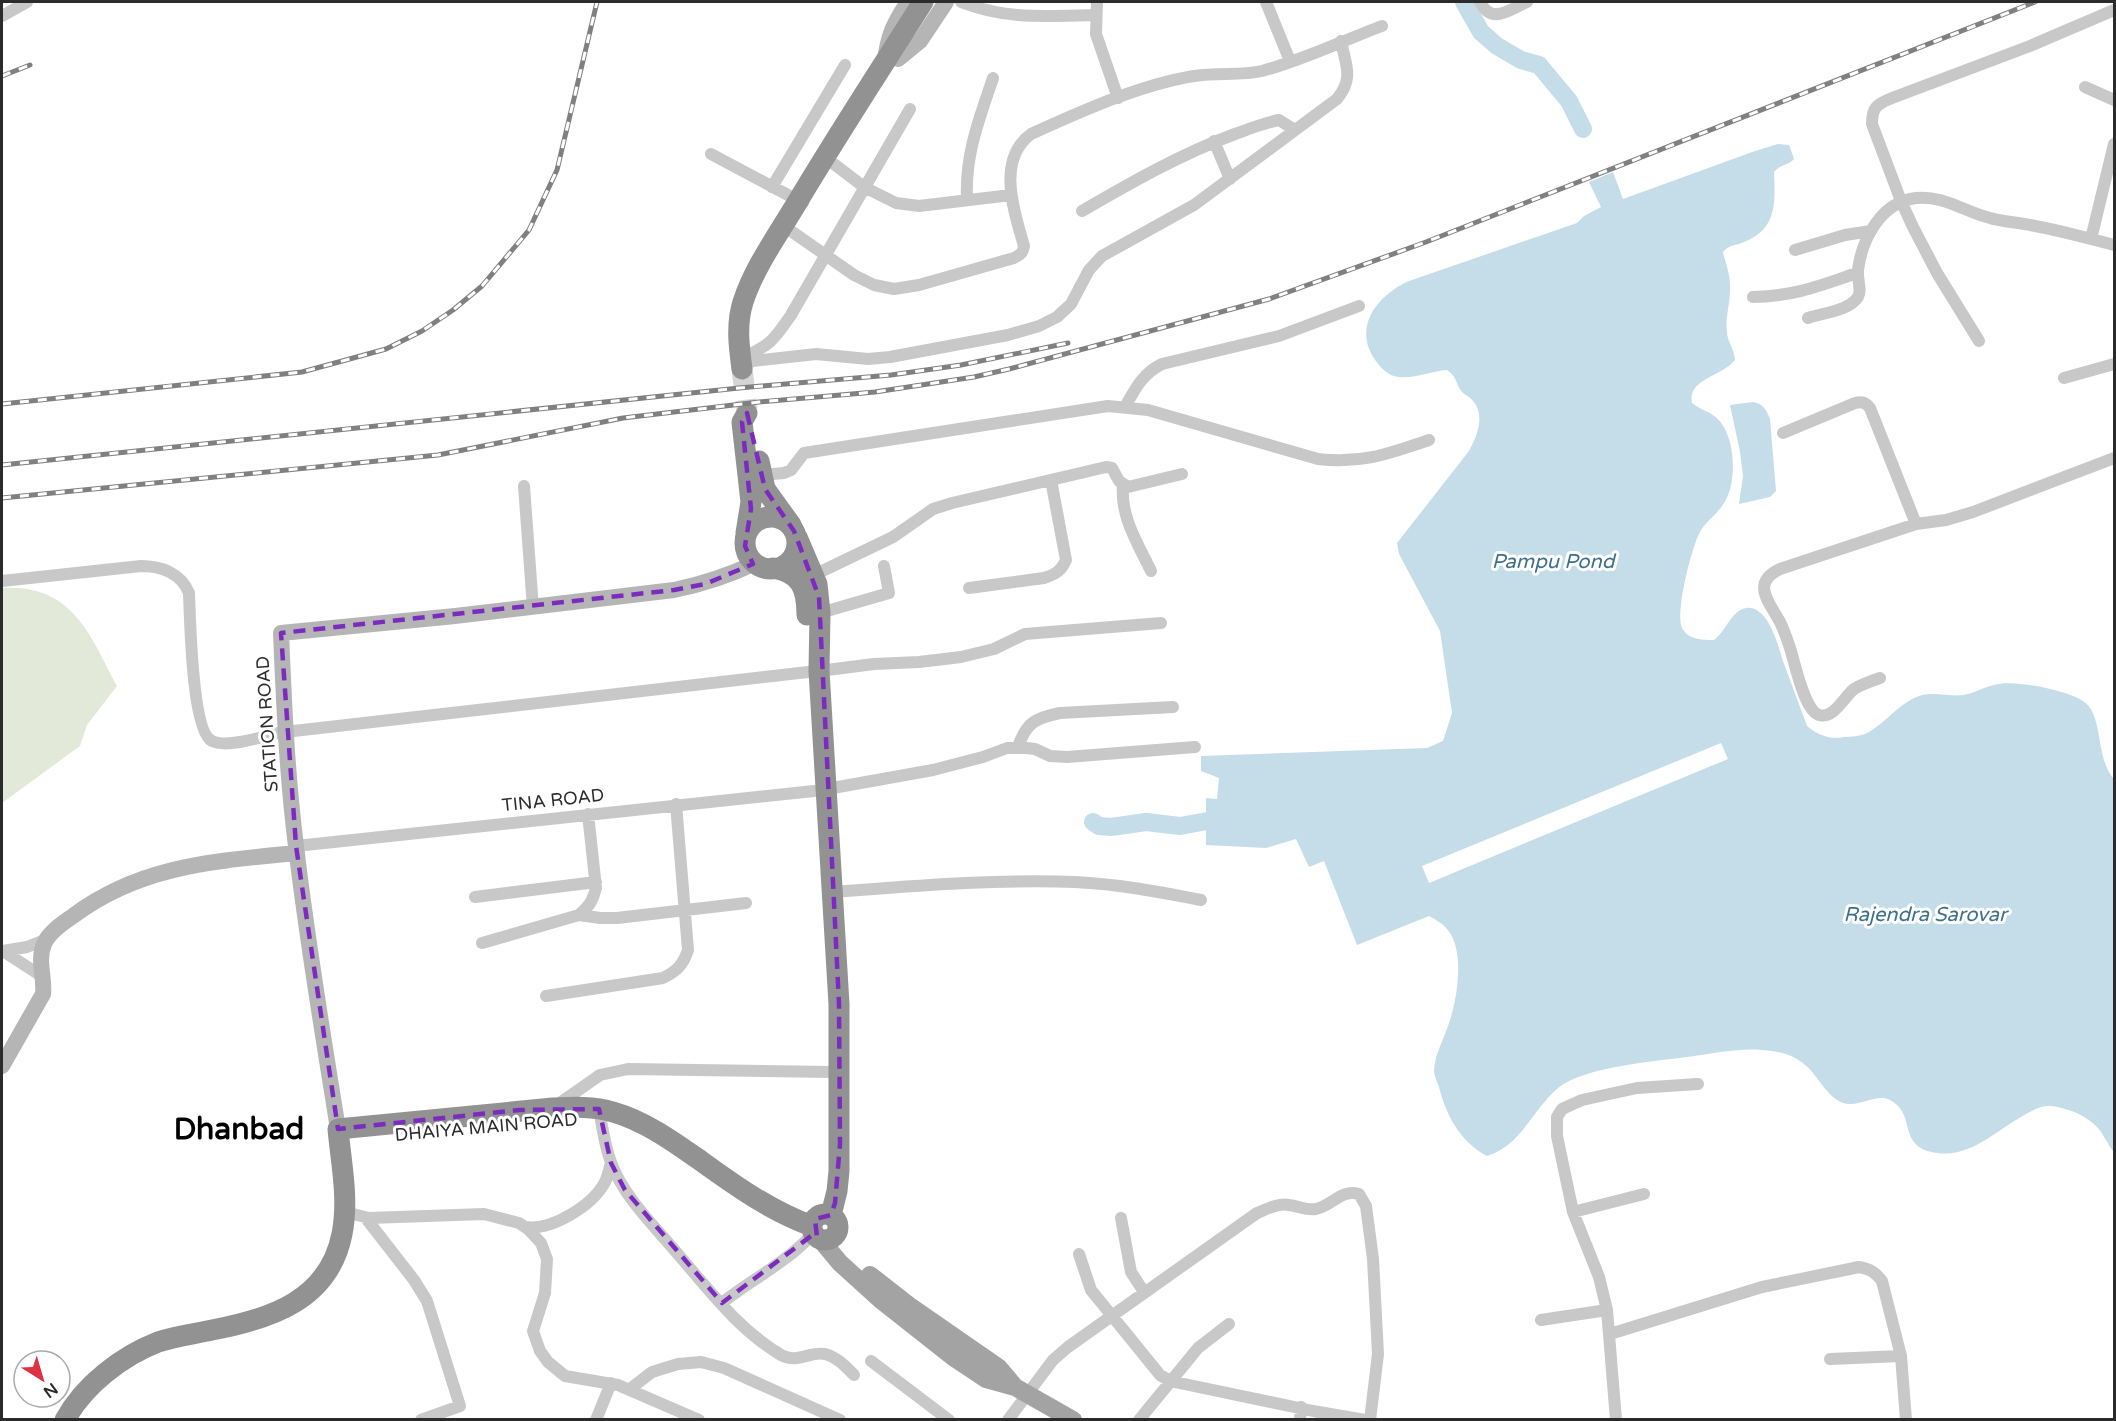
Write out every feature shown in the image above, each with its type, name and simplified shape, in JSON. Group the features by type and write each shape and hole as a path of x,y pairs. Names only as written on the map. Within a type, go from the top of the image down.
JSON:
{"highway":[{"path":"739,319 749,307 791,231 802,203 834,164 916,12 934,2"},
{"path":"741,364 739,319 743,301 763,259 802,203 887,67"},
{"path":"814,672 820,613 814,575 794,531 765,489 752,421 747,411 742,422 751,509 745,539 747,552 764,566 786,570 794,574 804,591 814,672 831,1072 827,1190 821,1229"},
{"path":"745,539 750,527 767,517 780,518 794,531 796,549 790,560 780,567 764,566"},
{"path":"820,790 833,892 840,1004 839,1172 837,1191 821,1229"},
{"name":"DHAIYA MAIN ROAD","path":"339,1135 554,1108 585,1107 600,1114"},
{"name":"DHAIYA MAIN ROAD","path":"339,1135 553,1117 622,1114 673,1142 775,1211 821,1229"},
{"path":"65,1419 82,1394 99,1378 140,1350 160,1341 236,1326 266,1317 287,1308 305,1296 319,1282 329,1269 342,1237 355,1214 339,1135"}],"main road":[{"name":"DHAIYA MAIN ROAD","path":"821,1229 886,1288 999,1368 1021,1391 1073,1419"}],"street":[{"path":"2,16 27,2"},
{"path":"887,67 920,41 946,2"},
{"path":"961,2 981,5 999,14 1095,15"},
{"path":"1097,2 1096,34 1118,98"},
{"path":"1266,2 1290,61"},
{"path":"1480,2 1485,12 1492,15 1527,2"},
{"path":"1979,341 1937,273 1901,201 1872,124 1872,112 1880,103 2030,46 2115,10"},
{"path":"791,231 874,285 894,289 918,285 1014,258 1023,251 1024,246 1011,195 1012,170 1016,151 1022,141 1031,134 1118,98 1194,76 1238,75 1262,71 1382,26"},
{"path":"741,364 816,354 868,359 890,357 1008,335 1057,318 1071,304 1089,270 1102,256 1194,205 1337,99 1346,87 1348,72 1341,41"},
{"path":"772,187 845,65"},
{"path":"968,199 966,177 968,157 993,78"},
{"path":"2085,87 2115,100"},
{"path":"741,364 764,349 777,336 827,256 910,109"},
{"path":"1082,211 1170,162 1214,141 1279,120 1295,130"},
{"path":"1214,141 1230,179"},
{"path":"2091,240 2115,144"},
{"path":"711,154 802,203"},
{"path":"834,164 864,187 896,203 919,206 1011,195"},
{"path":"1808,318 1843,307 1857,298 1860,291 1857,273 1871,231 1879,219 1901,201 1915,198 1935,199 1990,218 2115,245"},
{"path":"1795,250 1857,232 1871,231"},
{"path":"1753,297 1784,296 1857,273"},
{"path":"1125,407 1150,369 1162,364 1279,336 1359,306"},
{"path":"2064,378 2115,364"},
{"path":"1783,433 1861,401 1866,403 1916,524"},
{"path":"761,475 784,473 791,470 804,453 1108,406 1148,410 1308,457 1334,461 1363,460 1429,440"},
{"path":"1880,678 1854,690 1831,713 1819,715 1813,712 1806,699 1784,631 1765,596 1764,584 1770,575 1780,569 1916,524 1955,518 2115,459"},
{"path":"814,575 893,537 933,509 1106,467 1112,468 1123,485 1124,510 1151,571"},
{"path":"1123,485 1128,487 1182,474"},
{"path":"969,588 1044,578 1056,574 1063,568 1066,560 1051,480"},
{"path":"524,486 533,608"},
{"path":"2,581 141,566 154,566 171,572 185,584 189,593 196,697 202,728 206,735 215,742 234,742 285,732 874,664 953,659 994,649 1025,634 1161,623"},
{"name":"STATION ROAD","path":"339,1135 311,962 296,850 285,732 281,633 533,608 662,592 705,584 764,566"},
{"path":"820,613 889,593 884,567"},
{"path":"1173,707 1059,713 1044,716 1033,722 1023,732 1018,747 1035,749 1050,756 1067,757 1195,747"},
{"name":"TINA ROAD","path":"296,850 588,814 820,790 933,770 1007,748 1018,747"},
{"path":"546,996 663,978 675,972 684,962 688,950 686,910 676,804"},
{"path":"482,943 579,915 588,908 593,899 596,882 588,814"},
{"path":"2,951 27,947 46,939 79,911 108,893 134,881 197,865 296,850"},
{"path":"475,897 596,882"},
{"path":"833,892 954,883 1076,882 1138,888 1202,900"},
{"path":"579,915 617,918 746,903"},
{"path":"2,1066 43,994 41,953 46,939"},
{"path":"2,951 43,977"},
{"path":"554,1108 600,1075 628,1069 831,1072"},
{"path":"1616,1419 1607,1310 1599,1277 1573,1212 1555,1124 1562,1109 1582,1100 1638,1088 1698,1084"},
{"path":"600,1114 610,1163 634,1203 746,1329 783,1356 792,1359 823,1354 842,1363 854,1375"},
{"path":"524,1227 548,1226 577,1210 605,1183 610,1163"},
{"path":"1008,1419 1021,1391 1053,1360 1110,1316 1257,1213 1287,1204 1310,1210 1320,1208 1345,1193 1352,1192 1359,1194 1366,1206 1373,1259 1378,1354 1368,1419 1313,1411 1300,1413 1170,1381 1160,1375 1110,1316 1091,1290 1079,1254"},
{"path":"1573,1212 1644,1194"},
{"path":"355,1214 484,1214 509,1219 524,1227 541,1243 547,1259 545,1293 533,1330 540,1351 548,1362 565,1376 611,1383 630,1389 699,1419"},
{"path":"355,1214 414,1280 424,1296 460,1406 420,1419"},
{"path":"1121,1218 1131,1272 1144,1292"},
{"path":"722,1303 782,1261 821,1229"},
{"path":"1610,1334 1762,1287 1859,1267 1870,1269 1882,1281 1900,1356 1906,1419"},
{"path":"1541,1320 1607,1310"},
{"path":"1139,1419 1198,1348 1229,1324"},
{"path":"1830,1359 1900,1356"},
{"path":"871,1361 949,1419"},
{"path":"630,1389 652,1372 678,1364 701,1362 724,1368 840,1419"},
{"path":"596,1419 611,1383"}],"highlighted area":[{"path":"747,413 765,489 794,531 819,597 839,1004 840,1144 835,1203 831,1215 815,1219 817,1237 811,1236 722,1303 625,1190 611,1163 599,1109 519,1110 338,1129 296,846 281,633 674,590 705,584 753,564 745,546 751,509 742,422"}],"green space":[{"path":"2,588 26,589 46,594 62,603 87,631 117,686 87,725 80,746 2,803"}],"water":[{"path":"1778,144 1789,145 1794,159 1774,172 1774,203 1769,222 1763,230 1741,243 1730,246 1723,252 1730,285 1727,333 1735,360 1700,383 1692,395 1692,403 1715,417 1727,432 1732,454 1732,477 1727,498 1704,526 1696,542 1682,596 1680,620 1682,628 1692,637 1714,640 1736,613 1746,608 1753,608 1759,612 1773,631 1807,726 1829,737 1856,736 1869,732 1904,704 1919,696 1964,695 2003,684 2014,683 2065,693 2083,701 2090,707 2097,726 2104,760 2114,779 2114,1152 2099,1129 2089,1120 2074,1112 2049,1106 2031,1111 1973,1147 1949,1153 1925,1150 1913,1140 1902,1111 1891,1101 1880,1098 1850,1104 1843,1103 1830,1094 1809,1069 1789,1055 1768,1050 1753,1050 1728,1051 1623,1066 1586,1074 1558,1088 1509,1144 1487,1156 1462,1136 1450,1118 1434,1074 1436,1058 1448,1026 1457,990 1456,950 1453,938 1447,929 1429,916 1357,945 1324,861 1309,867 1296,839 1266,848 1206,845 1206,798 1217,799 1219,778 1201,771 1201,756 1427,748 1443,741 1452,713 1440,631 1399,554 1397,543 1469,451 1477,433 1479,414 1474,402 1461,391 1454,377 1447,370 1411,377 1398,377 1391,375 1380,366 1367,343 1366,332 1368,321 1380,301 1409,281 1577,223 1584,216 1601,207 1589,182 1613,172 1623,199","holes":["1721,743 1728,759 1429,883 1422,866"]},
{"path":"1753,402 1766,410 1770,419 1776,491 1770,497 1739,504 1743,476 1730,405"}],"waterway":[{"path":"1464,2 1481,32 1497,46 1521,60 1539,65 1569,101 1583,129"},
{"path":"1093,822 1099,826 1111,827 1146,822 1180,826 1229,817"}],"tunnel":[{"path":"742,369 747,410"}],"railway":[{"path":"2,404 302,372 386,349 422,331 453,310 482,286 529,230 557,170 597,2"},
{"path":"2,498 438,455 623,418 759,402 875,392 974,377 1009,369 1269,299 1426,242 2035,2"},
{"path":"2,76 30,65"},
{"path":"2,465 739,388 891,375 961,365 1068,343"}],"district":[{"name":"Dhanbad","path":"239,1129"}],"water label":[{"name":"Pampu Pond","path":"1553,561"},
{"name":"Rajendra Sarovar","path":"1925,914"}]}
